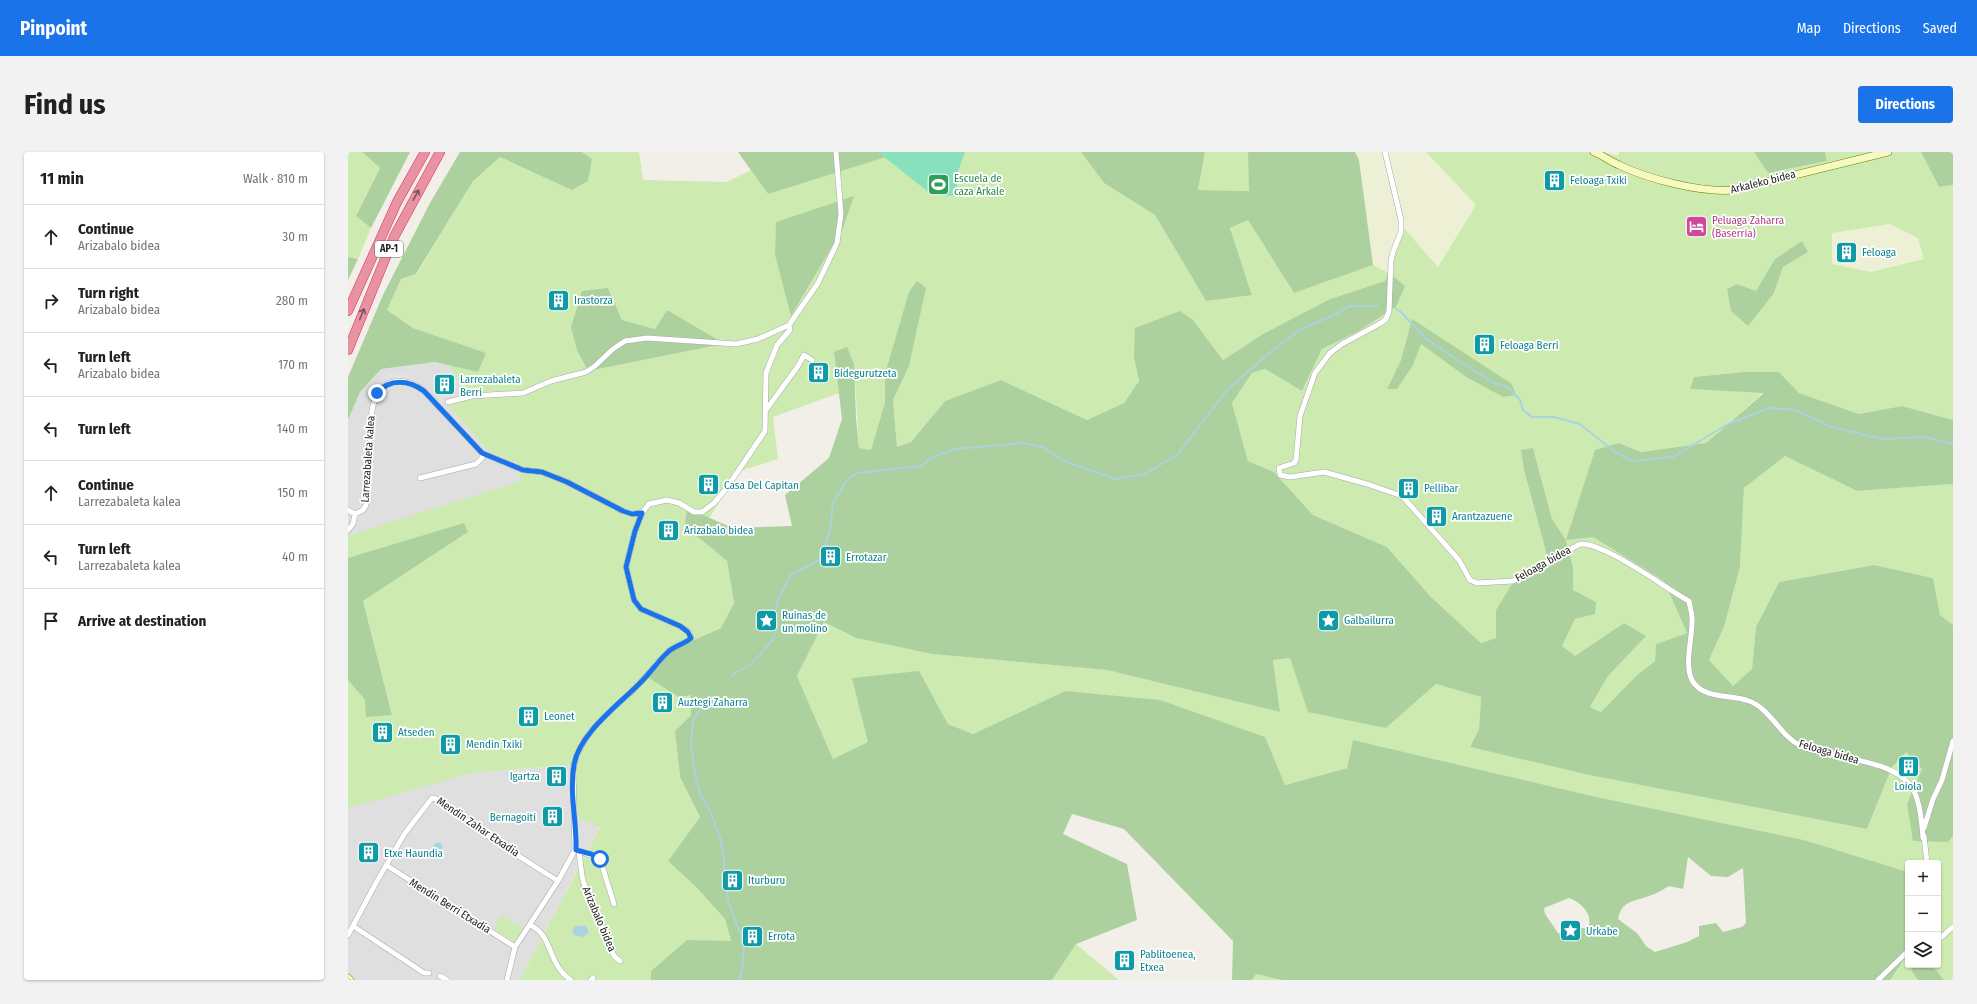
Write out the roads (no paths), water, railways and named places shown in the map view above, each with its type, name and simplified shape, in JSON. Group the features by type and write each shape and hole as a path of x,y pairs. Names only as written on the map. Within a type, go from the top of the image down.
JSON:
{"highway":[{"name":"AP-1","path":"348,311 394,209 426,152"},
{"name":"AP-1","path":"348,350 394,237 440,152"}],"street":[{"path":"448,402 464,397 488,394 523,393 551,381 586,372 595,366 613,349 625,341 647,338 736,344 769,335 788,325 818,283 837,243 841,214 836,152"},
{"name":"Feloaga bidea","path":"1385,152 1401,220 1401,232 1392,252 1391,297 1389,312 1386,319 1342,344 1322,362 1315,373 1300,416 1296,460 1294,463 1279,468 1280,475 1290,477 1324,472 1402,496 1459,560 1470,580 1477,583 1513,582 1580,544 1592,545 1629,562 1669,590 1689,601 1692,620 1690,673 1697,686 1712,694 1744,699 1754,703 1777,723 1783,732 1801,746 1878,766 1903,778 1916,795 1923,838"},
{"name":"Arkaleko bidea","path":"1594,152 1619,165 1639,172 1682,185 1705,190 1720,191 1734,190 1888,152"},
{"name":"Arizabalo bidea","path":"620,961 614,956 586,891 582,876 577,851 573,772 574,763 582,743 593,730 638,685 669,651 691,638 688,632 680,626 641,609 634,600 626,567 635,531 642,513 649,504 659,500 679,503 698,512 705,510 714,503 726,489 765,432 765,378 777,345 790,330 788,325"},
{"path":"766,410 798,366 804,355 812,360"},
{"name":"Larrezabaleta kalea","path":"355,514 363,510 366,505 372,410 375,397 380,390 390,383 407,382 424,391 482,453 523,470 542,472 567,482 623,511 632,514 642,513"},
{"path":"420,478 476,464 482,458 482,453"},
{"name":"Larrezabaleta kalea","path":"348,510 355,514"},
{"name":"Larrezabaleta kalea","path":"348,530 353,524 355,514"},
{"path":"1927,860 1923,838 1927,815 1942,780 1953,742"},
{"name":"Mendin Zahar Etxadia","path":"348,935 405,832 430,798 435,798 495,841 558,880"},
{"path":"507,980 515,947 577,851"},
{"name":"Arizabalo bidea","path":"577,851 600,859 614,904"},
{"name":"Mendin Berri Etxadia","path":"386,865 515,947"},
{"path":"530,925 543,934 559,970 571,980"},
{"path":"353,926 424,973 429,973"},
{"path":"1941,937 1953,927"},
{"path":"1878,980 1905,954"},
{"path":"440,976 447,980"}],"water":[{"path":"438,842 443,847 438,852 433,847"},
{"path":"575,926 586,926 589,932 583,937 574,935 572,932"}],"waterway":[{"path":"731,676 751,664 767,647 776,633 774,616 779,598 791,575 821,559 830,530 833,503 847,480 857,473 921,466 933,457 955,449 1023,443 1043,447 1064,461 1115,479 1145,474 1177,455 1227,390 1274,349 1301,329 1350,306 1378,306"},
{"path":"1396,309 1401,312 1425,338 1494,383 1508,387 1520,400 1523,410 1532,417 1554,417 1580,424 1615,452 1632,461 1673,457 1728,424 1769,408 1795,410 1832,427 1882,439 1925,437 1953,444"},
{"path":"705,702 693,721 691,744 694,769 700,794 710,811 720,837 724,859 724,877 729,904 744,943 743,966 739,980"}],"place":[{"name":"Feloaga Txiki","path":"1554,180"},
{"name":"Escuela de caza Arkale","path":"938,184"},
{"name":"Peluaga Zaharra (Baserria)","path":"1696,226"},
{"name":"Feloaga","path":"1846,252"},
{"name":"Irastorza","path":"559,300"},
{"name":"Feloaga Berri","path":"1485,345"},
{"name":"Bidegurutzeta","path":"819,373"},
{"name":"Larrezabaleta Berri","path":"445,385"},
{"name":"Casa Del Capitan","path":"708,485"},
{"name":"Pellibar","path":"1409,488"},
{"name":"Arantzazuene","path":"1436,516"},
{"name":"Arizabalo bidea","path":"669,530"},
{"name":"Errotazar","path":"831,557"},
{"name":"Galbailurra","path":"1329,620"},
{"name":"Ruinas de un molino","path":"767,621"},
{"name":"Auztegi Zaharra","path":"663,702"},
{"name":"Leonet","path":"529,716"},
{"name":"Atseden","path":"382,732"},
{"name":"Mendin Txiki","path":"450,744"},
{"name":"Loiola","path":"1908,766"},
{"name":"Igartza","path":"556,776"},
{"name":"Bernagoiti","path":"552,817"},
{"name":"Etxe Haundia","path":"368,853"},
{"name":"Iturburu","path":"733,880"},
{"name":"Urkabe","path":"1571,931"},
{"name":"Errota","path":"752,936"},
{"name":"Pablitoenea, Etxea","path":"1125,960"}]}
